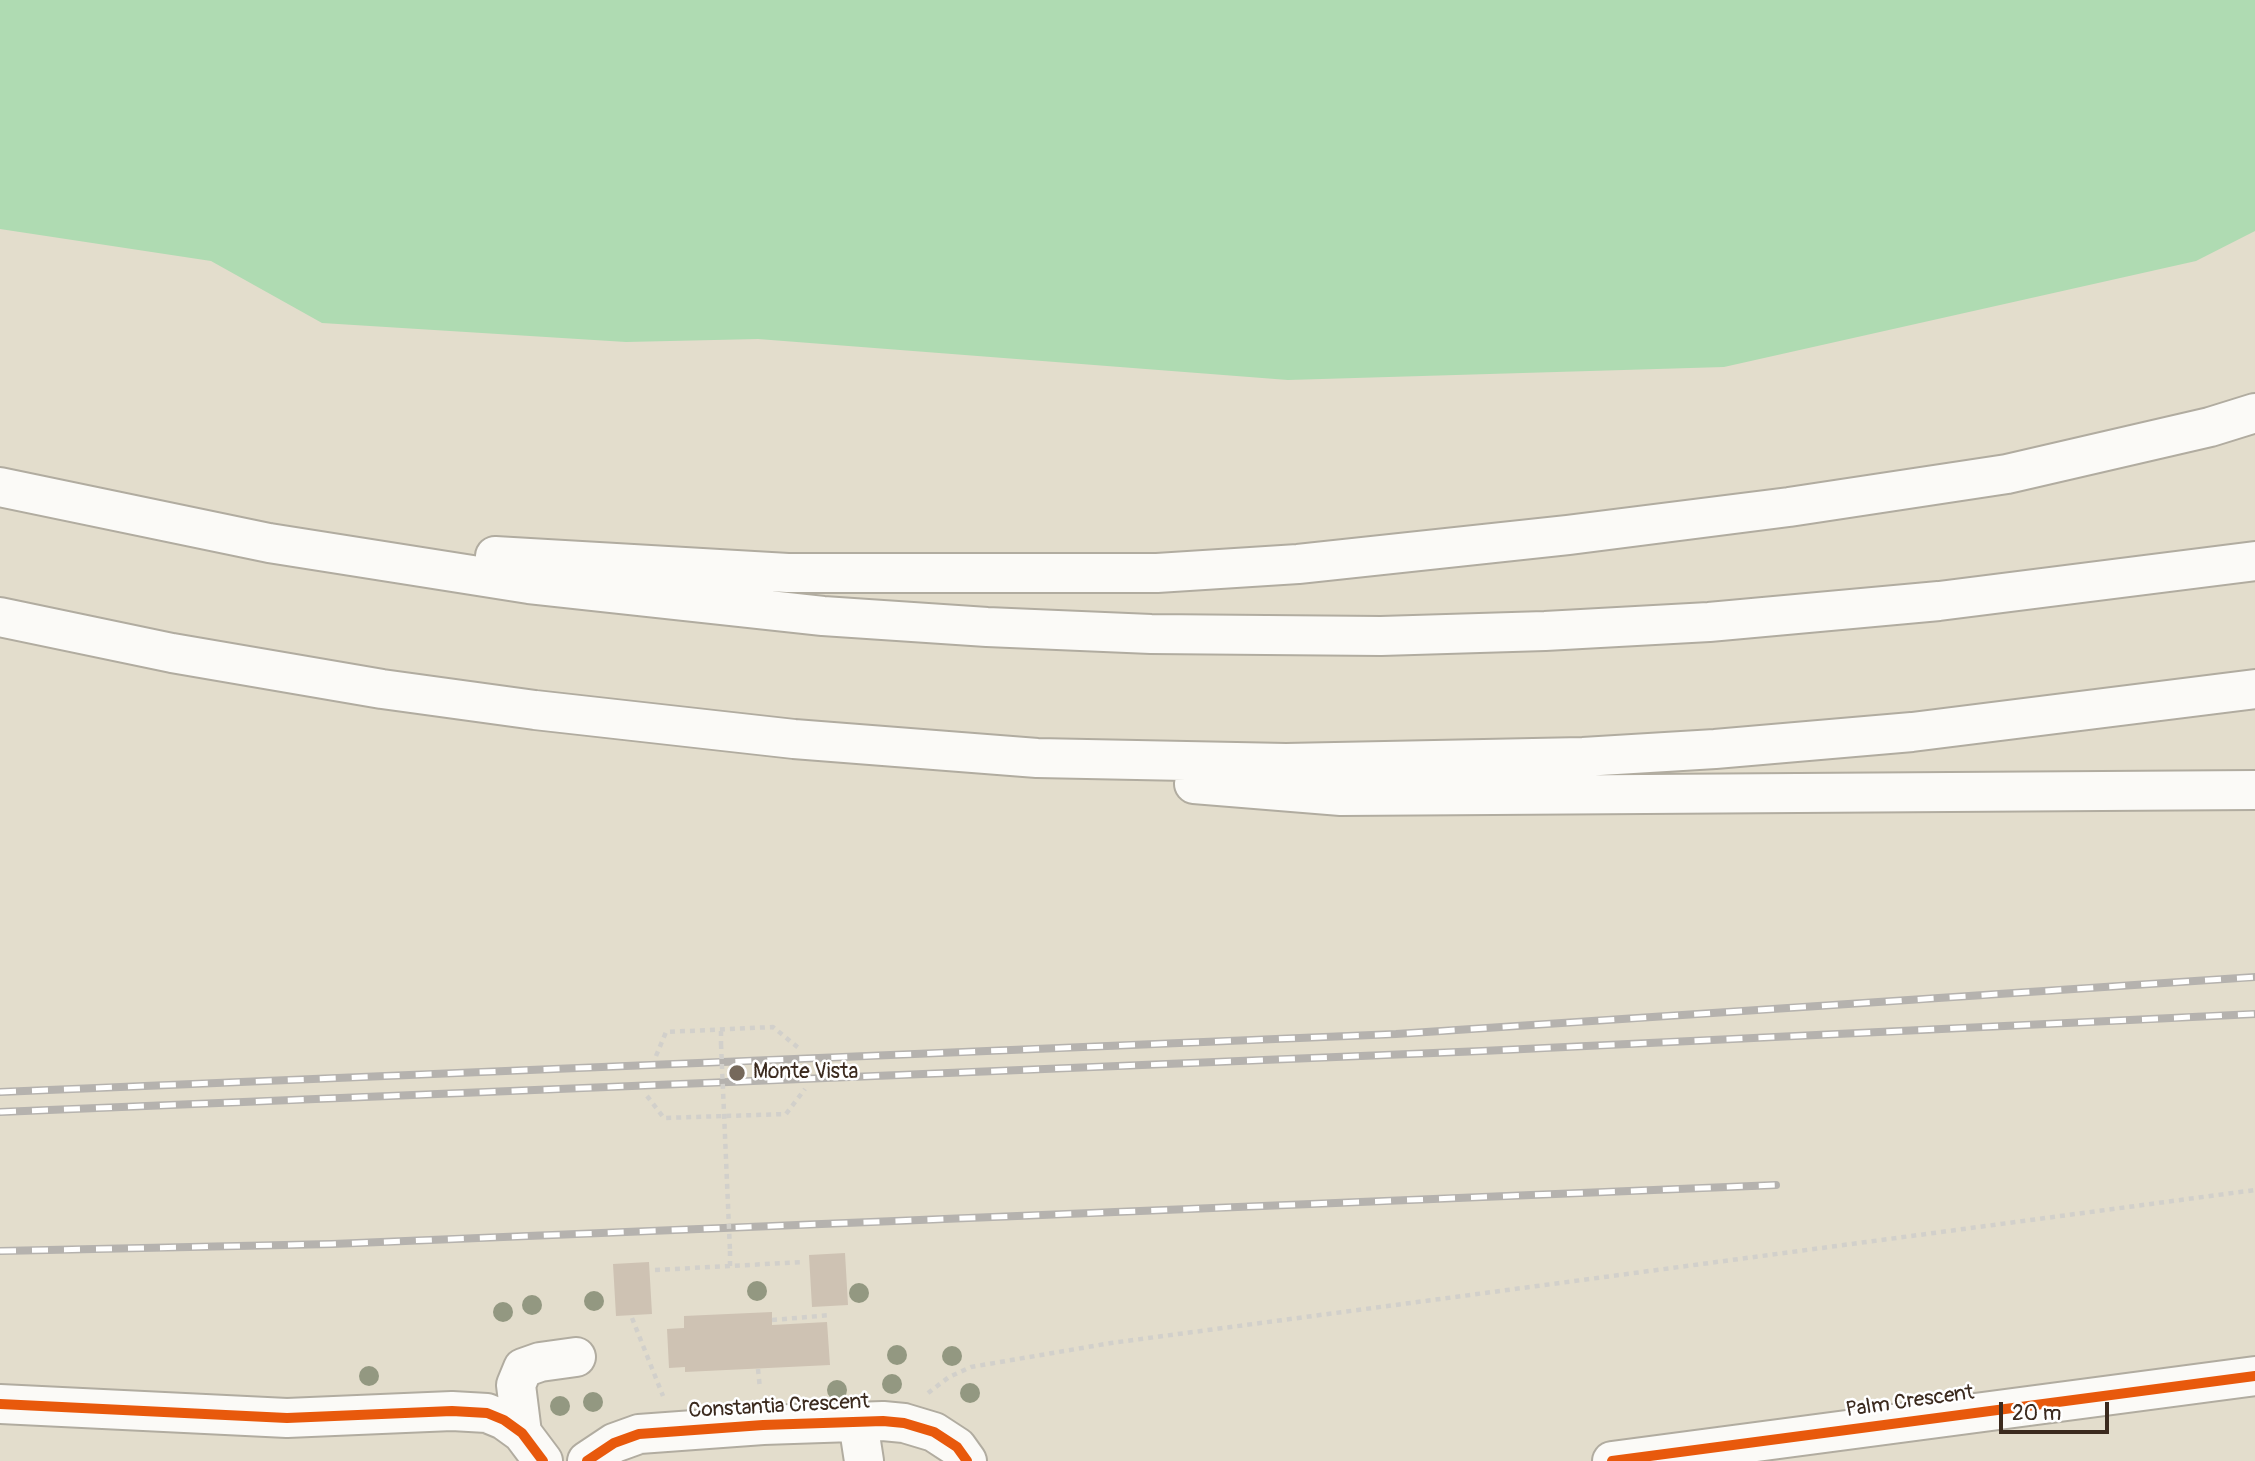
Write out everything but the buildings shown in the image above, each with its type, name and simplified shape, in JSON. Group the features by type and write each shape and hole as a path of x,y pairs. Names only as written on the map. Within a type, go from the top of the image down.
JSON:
{"main road":[{"path":"269,542 788,573 1157,573 1298,565 1775,509 2007,474 2197,430 2255,413"},
{"path":"0,487 269,542 529,584 757,610 987,628 1151,634 1282,636 1523,632 1709,622 1939,601 2255,561"},
{"path":"0,617 172,653 420,695 794,739 1037,758 1308,763 1594,756 1715,749 1912,732 2255,689"},
{"path":"1037,758 1142,778 1207,786 1341,796 2255,790"},
{"path":"533,1447 516,1385 523,1368 540,1362 576,1357"},
{"name":"Palm Crescent","path":"1612,1461 2255,1376"},
{"path":"0,1404 287,1418 452,1411 487,1413 504,1420 533,1447"},
{"path":"858,1422 864,1461"},
{"name":"Constantia Crescent","path":"587,1461 614,1443 639,1434 666,1441 763,1424 858,1422 904,1423 934,1432 957,1447 967,1461"}],"path":[{"path":"656,1056 666,1032 773,1027 801,1050"},
{"path":"721,1031 730,1267"},
{"path":"647,1096 664,1118 786,1114 805,1089"},
{"path":"904,1423 931,1389 949,1377 971,1367 1005,1361 1124,1342 2255,1190"},
{"path":"655,1270 804,1262"},
{"path":"772,1320 831,1315"},
{"path":"632,1318 666,1441"}],"green space":[{"path":"0,0 2255,0 2255,231 2196,261 1724,367 1288,380 758,339 626,342 322,323 211,261 0,229"}],"railway":[{"path":"0,1092 1396,1034 2255,977"},
{"path":"0,1112 1482,1051 2255,1014"},
{"path":"0,1251 332,1244 1776,1185"}],"cycle path":[{"path":"1612,1461 2255,1376"},
{"path":"0,1404 287,1418 452,1411 487,1413 504,1420 522,1433 543,1461"},
{"path":"587,1461 614,1443 639,1434 763,1425 883,1421 904,1423 934,1432 957,1447 967,1461"}],"place":[{"name":"Monte Vista","path":"737,1073"}]}
